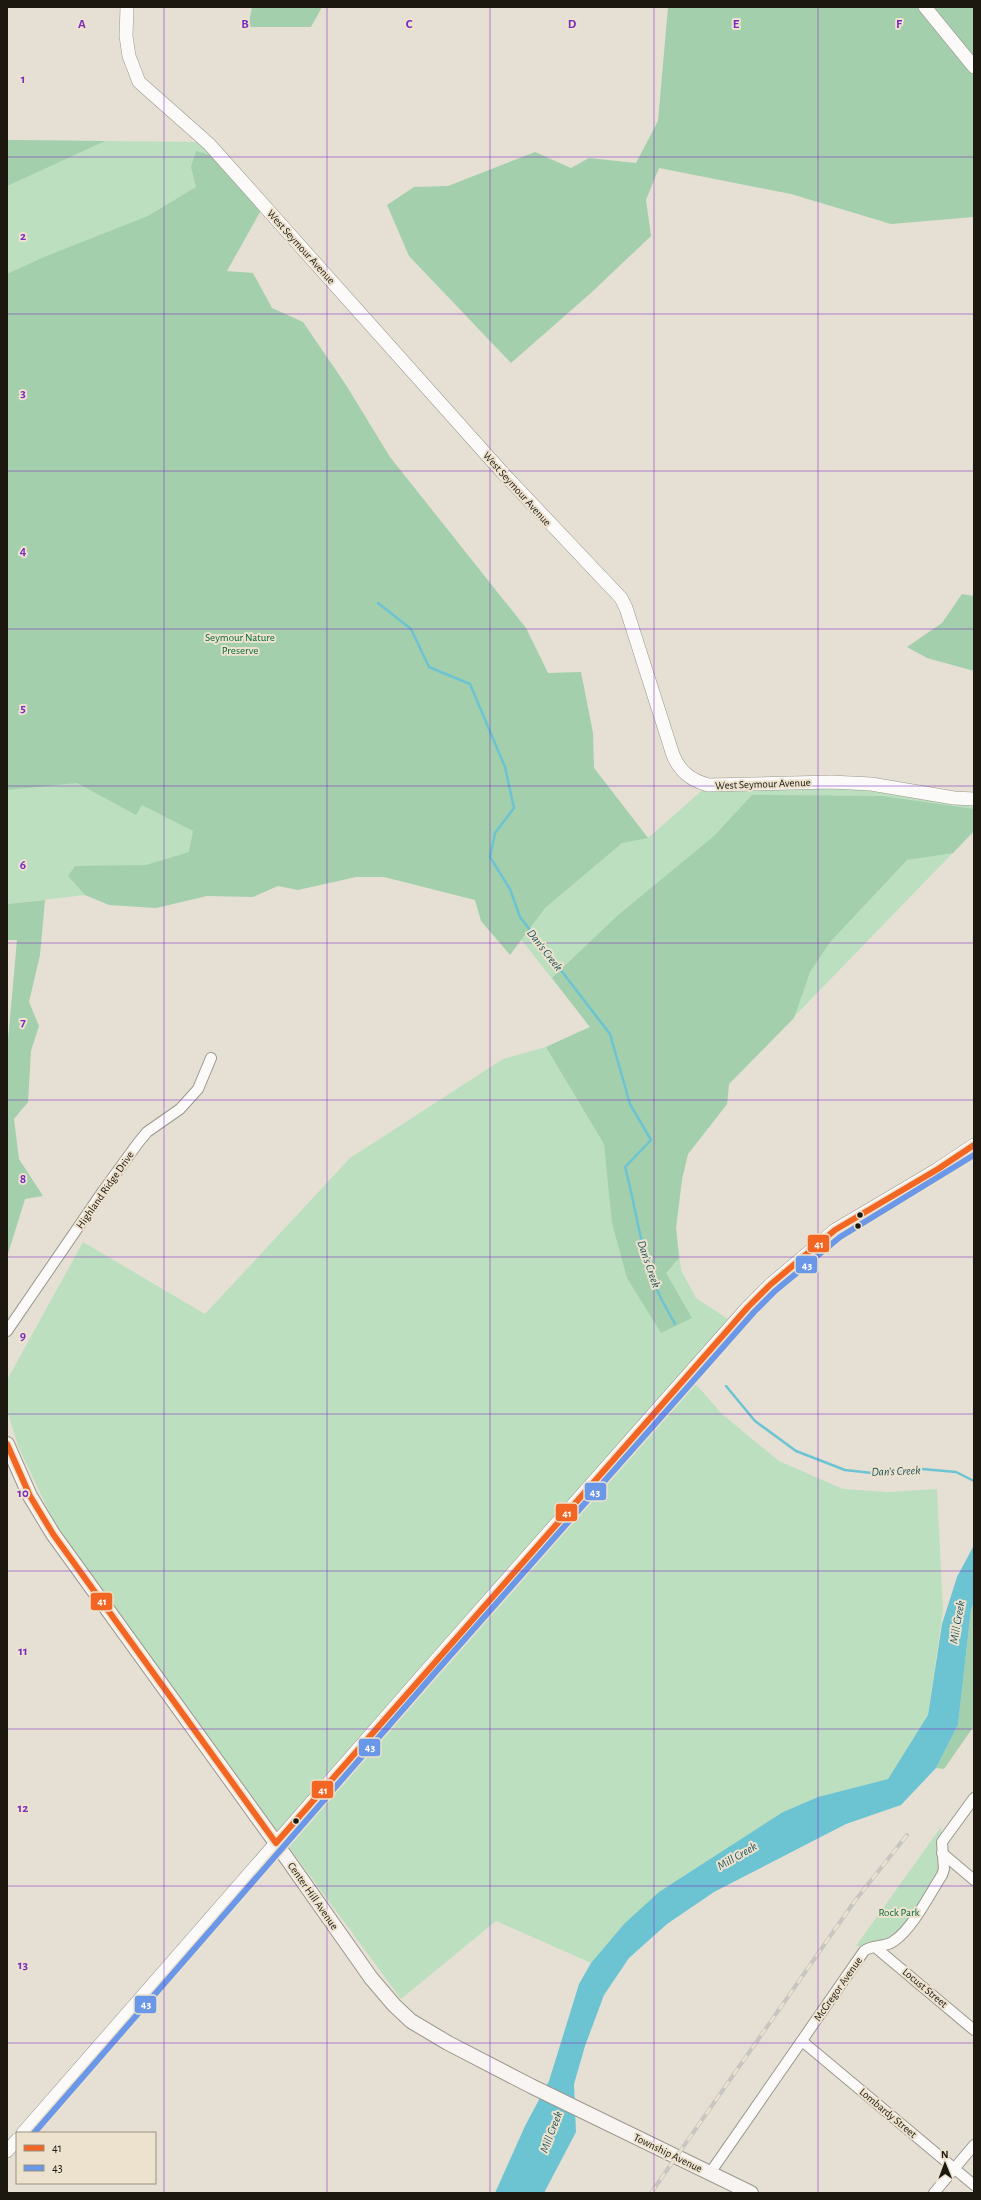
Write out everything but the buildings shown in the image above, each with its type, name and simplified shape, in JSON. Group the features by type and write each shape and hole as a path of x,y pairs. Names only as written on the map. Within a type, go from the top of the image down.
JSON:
{"main road":[{"name":"Center Hill Avenue","path":"7,1444 30,1496 53,1534 276,1843 371,1978 394,2005 411,2021 437,2037 584,2112"},
{"name":"Township Avenue","path":"584,2112 752,2193"}],"street":[{"name":"West Seymour Avenue","path":"127,7 126,36 129,56 139,82 209,144 502,472 621,598 626,608 673,755 683,772 696,782 716,786 831,782 871,784 954,798 974,799"},
{"path":"925,7 974,67"},
{"name":"Highland Ridge Drive","path":"7,1332 103,1191 138,1144 148,1132 180,1109 198,1089 211,1058"},
{"path":"24,2132 748,1307 770,1285 835,1230 938,1169 974,1145"},
{"name":"McGregor Avenue","path":"710,2173 864,1951 894,1942 908,1927 942,1875 944,1869 942,1842 974,1798"},
{"path":"942,1853 974,1880"},
{"name":"Locust Street","path":"875,1947 974,2030"},
{"name":"Lombardy Street","path":"802,2041 974,2185"},
{"path":"7,2151 16,2141"},
{"path":"934,2193 974,2145"}],"green space":[{"path":"252,7 322,7 311,27 248,27"},
{"path":"668,7 974,7 974,217 891,224 791,194 659,168 646,200 651,236 592,292 511,363 409,256 387,205 414,187 448,186 535,152 571,168 589,158 636,163 658,121"},
{"path":"7,140 207,142 264,205 189,261 526,628 594,768 648,838 708,785 831,782 974,799 974,831 729,1084 727,1104 688,1154 682,1179 676,1228 681,1270 696,1298 734,1323 688,1375 722,1414 779,1461 843,1489 888,1492 937,1489 943,1610 928,1715 888,1779 818,1797 783,1812 624,1924 591,1963 496,1921 401,1999 191,1714 53,1520 18,1446 7,1410 7,1380 83,1242 205,1314 350,1158 503,1059 546,1047 590,1027 453,853 7,904"},
{"path":"7,140 105,141 7,186"},
{"name":"Seymour Nature Preserve","path":"196,151 221,158 264,205 227,271 253,273 272,308 303,322 346,385 390,457 526,628 548,673 581,672 593,733 594,768 648,838 622,843 545,908 510,955 481,921 475,900 384,877 356,877 298,890 278,886 253,897 207,896 156,908 109,905 85,895 68,876 75,866 146,865 189,852 193,831 142,805 136,815 77,783 7,790 7,274 44,257 148,216 196,187 191,167"},
{"path":"962,594 974,596 974,671 927,658 907,647 942,623"},
{"path":"752,795 882,796 974,809 974,831 953,853 907,860 831,941 810,972 794,1018 729,1084 727,1104 688,1154 682,1179 676,1228 679,1258 666,1273 692,1318 661,1333 627,1278 612,1223 604,1144 546,1047 590,1027 552,978 617,916 714,836"},
{"path":"45,900 40,955 29,1002 39,1026 31,1051 28,1102 14,1119 19,1159 43,1196 25,1199 7,1257 7,1051 17,940 7,940 7,904"},
{"path":"974,1602 974,1726 944,1769 936,1768 958,1725 971,1610"},
{"name":"Rock Park","path":"941,1827 944,1863 908,1927 875,1947 856,1946"}],"water":[{"name":"Mill Creek","path":"974,1545 974,1602 971,1610 958,1725 936,1768 901,1805 846,1824 714,1892 667,1924 629,1958 604,1995 585,2046 574,2084 576,2132 544,2193 495,2193 525,2126 549,2081 579,1984 591,1963 624,1924 659,1892 783,1812 818,1797 888,1779 928,1715 942,1624 957,1577"}],"waterway":[{"name":"Dan’s Creek","path":"378,603 411,629 429,667 470,684 505,767 514,808 495,833 490,857 510,889 520,917 610,1034 630,1104 651,1140 625,1167 640,1236 654,1283 675,1324"},
{"name":"Dan’s Creek","path":"726,1386 755,1421 796,1451 845,1470 881,1474 922,1469 956,1472 974,1481"}],"railway":[{"path":"651,2193 854,1902 907,1835"}],"transit line":[{"name":"41","path":"7,1444 30,1496 53,1534 276,1843 748,1307 770,1285 835,1230 938,1169 974,1145"},
{"name":"43","path":"35,2132 433,1675 754,1312 775,1291 840,1237 974,1155"}]}
